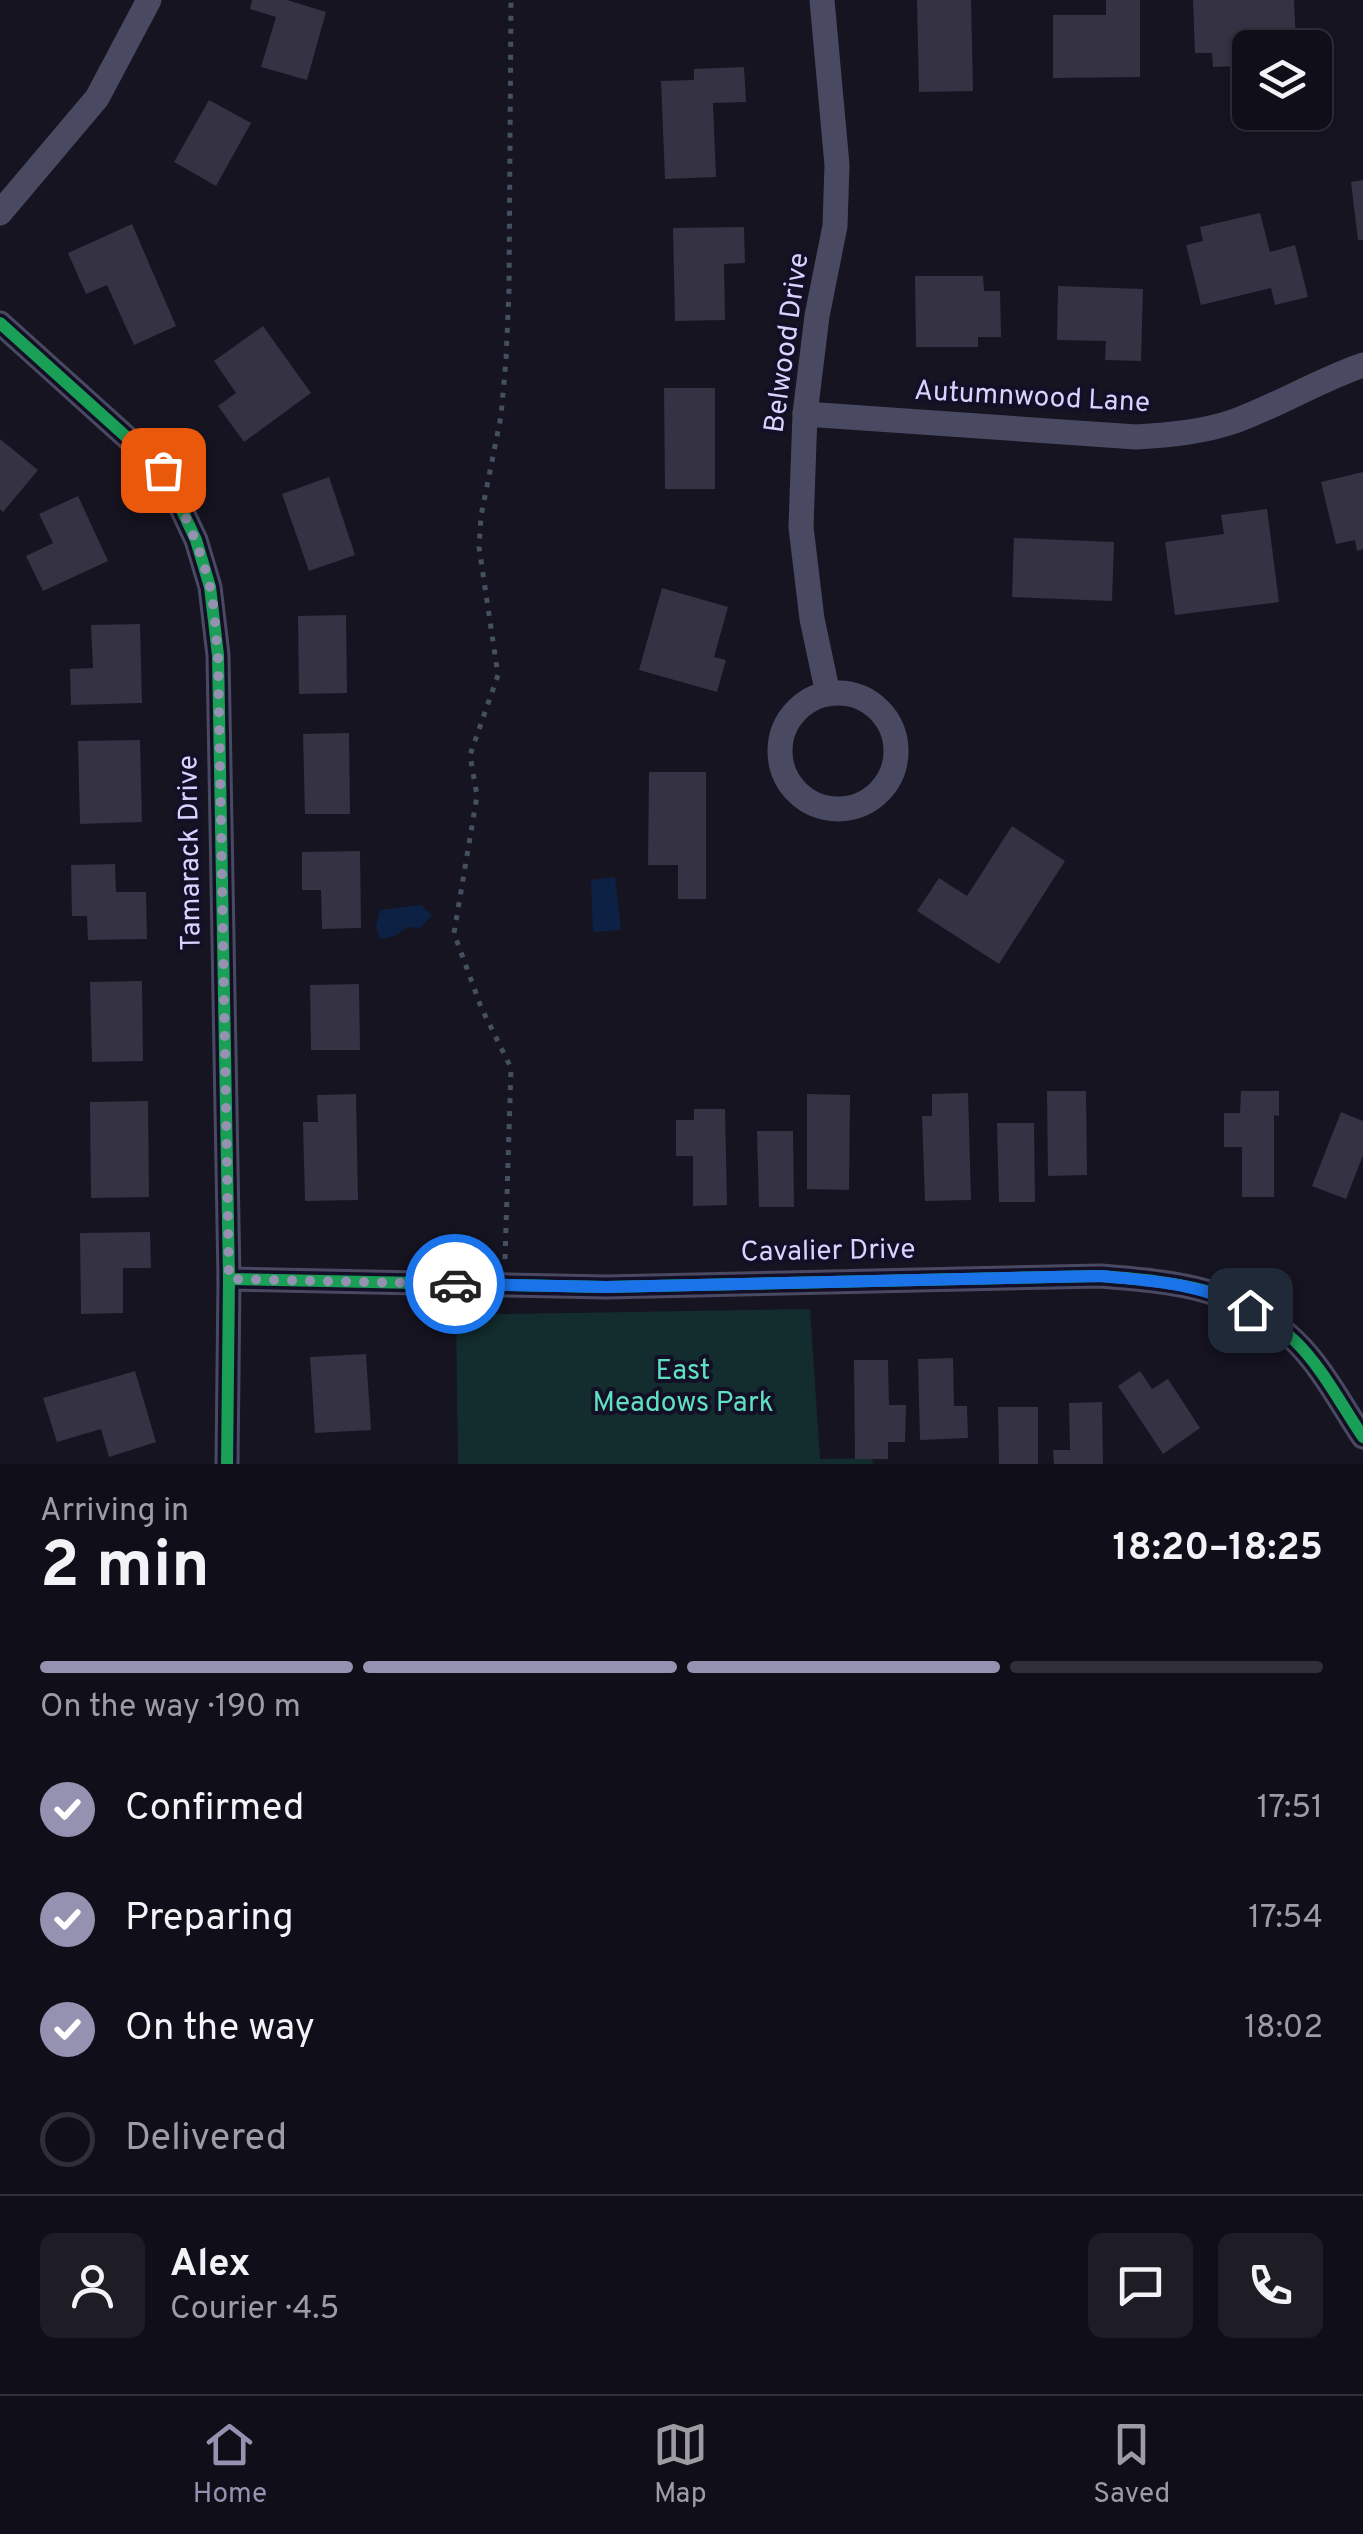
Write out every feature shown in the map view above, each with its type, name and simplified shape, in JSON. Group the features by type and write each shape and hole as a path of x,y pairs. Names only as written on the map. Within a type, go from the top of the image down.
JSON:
{"street":[{"path":"0,213 97,98 149,0"},
{"name":"Belwood Drive","path":"822,0 838,165 836,210 805,414 802,526 812,619 828,694"},
{"name":"Tamarack Drive","path":"0,322 163,470 196,540 210,587 218,655 229,1279 227,1464"},
{"name":"Autumnwood Lane","path":"805,414 1136,437 1186,433 1236,420 1316,382 1363,365"},
{"path":"828,694 858,696 871,704 890,727 895,741 893,771 885,785 875,796 848,809 818,806 804,799 793,789 780,762 783,732 790,718 813,698 828,694"},
{"name":"Cavalier Drive","path":"229,1279 606,1287 1100,1276 1180,1282 1228,1298 1271,1322 1297,1343 1363,1436"}],"path":[{"path":"504,1286 511,1068 470,981 454,933 476,796 470,755 498,675 479,547 481,516 501,416 506,360 511,0"}],"green space":[{"name":"East Meadows Park","path":"810,1309 820,1459 872,1458 873,1464 458,1464 456,1315"}],"water":[{"path":"615,877 621,930 593,932 591,880"},
{"path":"421,905 432,915 420,928 407,927 395,936 380,939 376,927 380,910"}],"building":[{"path":"252,0 287,0 326,12 307,80 261,67 276,17 250,9"},
{"path":"917,0 971,0 973,91 919,92"},
{"path":"1106,0 1140,0 1140,77 1053,78 1053,15 1106,15"},
{"path":"1193,0 1294,0 1295,30 1232,30 1232,66 1213,67 1212,53 1195,53"},
{"path":"744,67 746,102 713,103 716,177 665,179 661,81 694,80 694,69"},
{"path":"209,100 251,123 216,186 174,162"},
{"path":"1363,180 1363,240 1358,240 1351,182"},
{"path":"1260,213 1270,252 1295,245 1308,297 1275,305 1271,288 1201,305 1186,245 1203,241 1200,227"},
{"path":"132,224 176,326 134,345 107,285 86,294 68,253"},
{"path":"744,227 745,263 724,264 725,320 675,321 673,228"},
{"path":"915,276 983,276 984,291 1000,291 1001,337 978,337 978,347 916,347"},
{"path":"1058,286 1143,289 1141,361 1105,360 1106,341 1057,340"},
{"path":"263,326 311,393 244,442 218,406 236,393 214,361"},
{"path":"664,388 715,388 715,489 665,489"},
{"path":"0,439 38,470 3,512 0,509"},
{"path":"1363,472 1363,549 1357,551 1355,540 1336,544 1321,482"},
{"path":"329,477 355,555 309,571 282,494"},
{"path":"78,496 108,561 43,591 26,556 53,543 39,514"},
{"path":"1267,509 1279,602 1175,615 1165,542 1224,534 1221,515"},
{"path":"1014,538 1114,542 1112,601 1012,597"},
{"path":"662,588 728,607 714,657 726,660 717,692 639,670"},
{"path":"346,615 347,693 299,694 298,616"},
{"path":"140,624 142,703 71,705 70,669 93,668 91,625"},
{"path":"349,733 350,814 305,814 303,734"},
{"path":"140,740 142,822 80,824 78,741"},
{"path":"649,772 706,772 706,899 678,899 678,865 648,865"},
{"path":"1012,826 1065,861 999,964 917,911 939,878 967,896"},
{"path":"360,851 361,928 322,929 321,890 302,890 302,852"},
{"path":"115,864 116,892 146,892 147,939 88,940 87,916 72,916 71,865"},
{"path":"142,981 143,1061 92,1062 90,982"},
{"path":"359,984 360,1050 311,1050 310,985"},
{"path":"1047,1091 1086,1091 1087,1175 1048,1176"},
{"path":"1241,1091 1279,1091 1279,1116 1274,1115 1274,1197 1242,1197 1242,1147 1224,1147 1224,1113 1240,1113"},
{"path":"968,1093 971,1200 925,1201 922,1116 932,1116 932,1094"},
{"path":"356,1094 358,1200 305,1201 303,1122 318,1122 317,1095"},
{"path":"807,1094 850,1095 849,1190 807,1189"},
{"path":"148,1101 149,1197 91,1198 90,1102"},
{"path":"694,1109 725,1109 727,1205 693,1206 693,1156 676,1156 676,1120 694,1120"},
{"path":"1341,1112 1363,1121 1363,1155 1346,1199 1312,1186"},
{"path":"997,1123 1034,1123 1035,1202 999,1202"},
{"path":"757,1131 793,1131 794,1207 759,1207"},
{"path":"150,1232 151,1268 123,1268 123,1313 81,1314 80,1233"},
{"path":"366,1354 371,1430 315,1433 310,1357"},
{"path":"953,1358 954,1406 967,1406 968,1438 920,1440 918,1359"},
{"path":"854,1360 888,1360 889,1405 906,1405 905,1442 888,1442 888,1459 855,1459"},
{"path":"135,1371 156,1442 109,1457 101,1429 57,1442 43,1398"},
{"path":"1140,1371 1152,1389 1168,1379 1200,1428 1163,1454 1118,1386"},
{"path":"1102,1402 1103,1464 1054,1464 1053,1450 1070,1450 1069,1403"},
{"path":"998,1407 1038,1407 1038,1464 999,1464"}],"cycle path":[{"path":"0,323 163,470 196,540 210,587 218,655 229,1279 227,1464"},
{"path":"229,1279 606,1287 1100,1276 1154,1281 1228,1298 1273,1323 1314,1363 1363,1437"}],"way so far":[{"path":"163,470 196,540 210,587 218,655 229,1279 455,1284"}],"route":[{"path":"455,1284 606,1287 1100,1276 1180,1282 1250,1310"}]}
